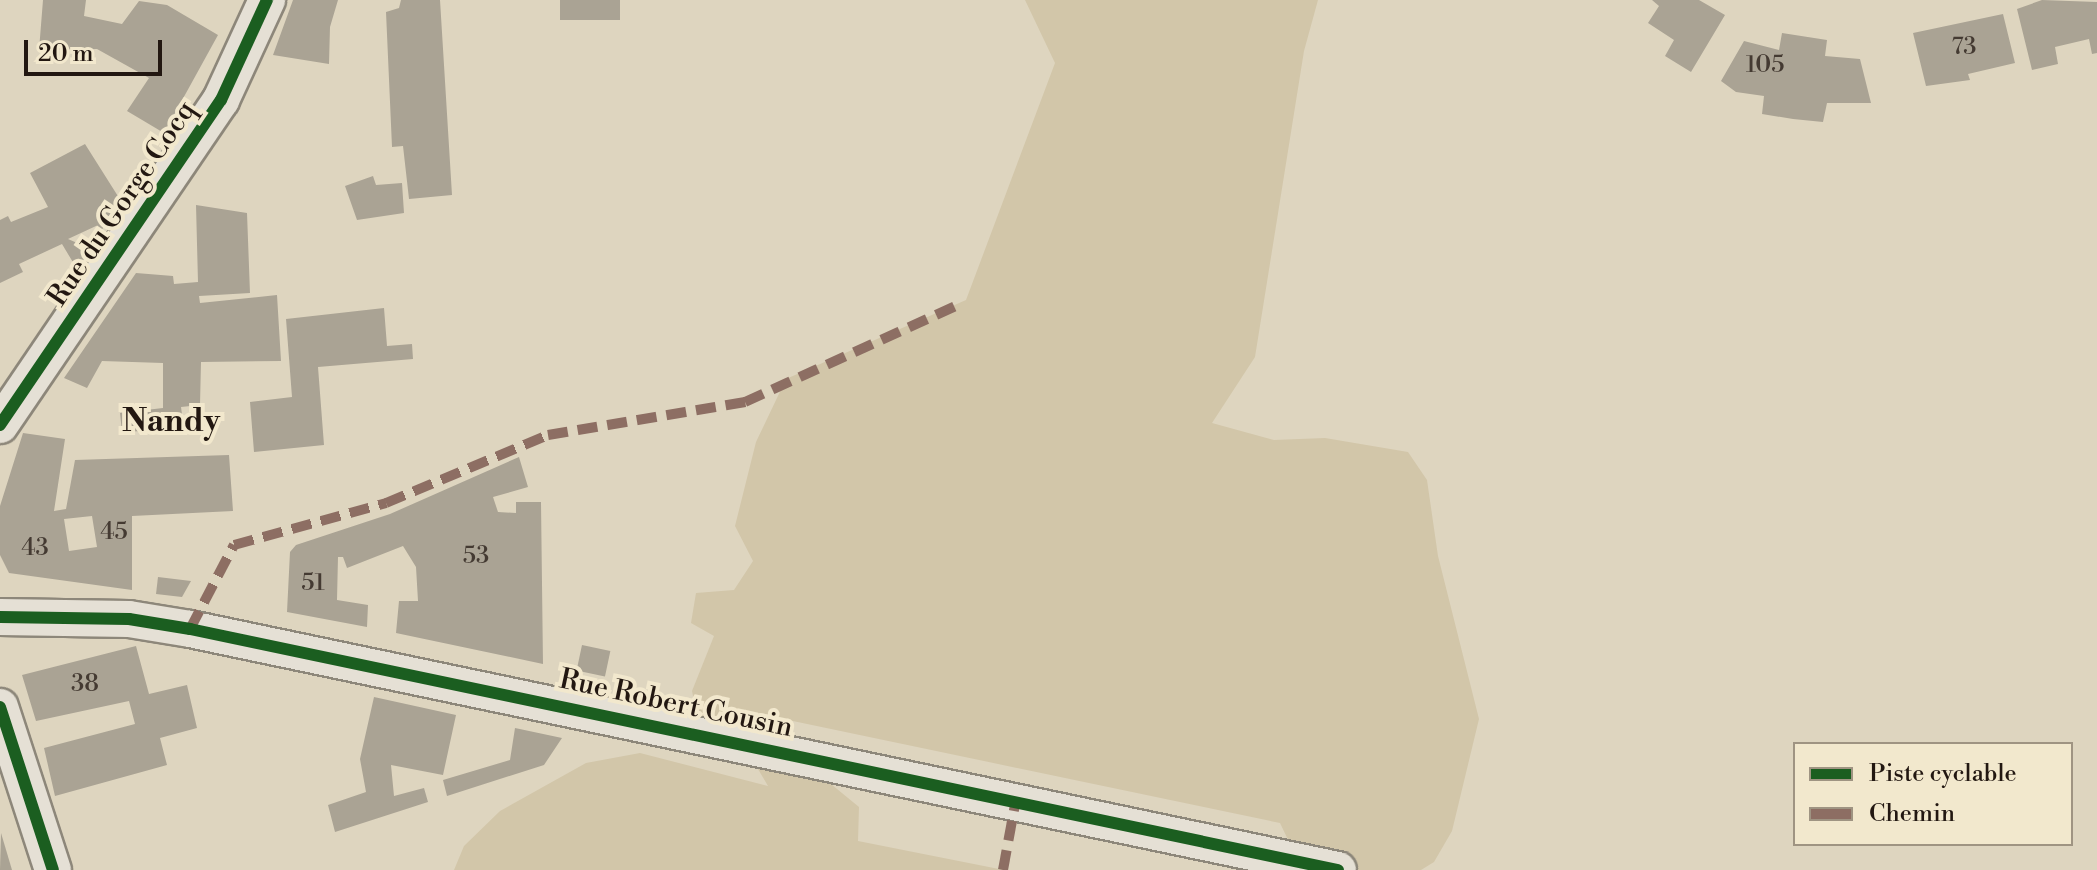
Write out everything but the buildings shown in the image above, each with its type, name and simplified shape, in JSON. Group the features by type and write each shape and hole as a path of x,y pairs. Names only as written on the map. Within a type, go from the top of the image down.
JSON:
{"street":[{"name":"Rue du Gorge Cocq","path":"0,425 221,100 267,0"},
{"name":"Rue Robert Cousin","path":"0,617 129,619 190,629 1338,870"},
{"path":"0,707 53,870"}],"shaded area":[{"path":"1025,0 1318,0 1304,51 1255,357 1212,423 1274,440 1325,438 1408,452 1427,480 1438,556 1479,719 1452,831 1434,862 1421,870 1351,870 1292,848 1280,823 769,716 809,766 859,807 858,841 1004,870 454,870 464,846 500,811 586,763 640,753 768,786 741,740 698,720 692,691 714,636 691,623 696,593 734,590 753,561 735,526 756,442 786,379 966,300 1055,63"}],"marked path":[{"path":"190,629 234,545 386,503 548,435 745,402 962,303"},
{"path":"1003,870 1016,799"}],"cycle path":[{"path":"0,425 221,100 267,0"},
{"path":"0,617 129,619 190,629 1338,870"},
{"path":"0,707 53,870"}],"district":[{"name":"Nandy","path":"171,421"}]}
